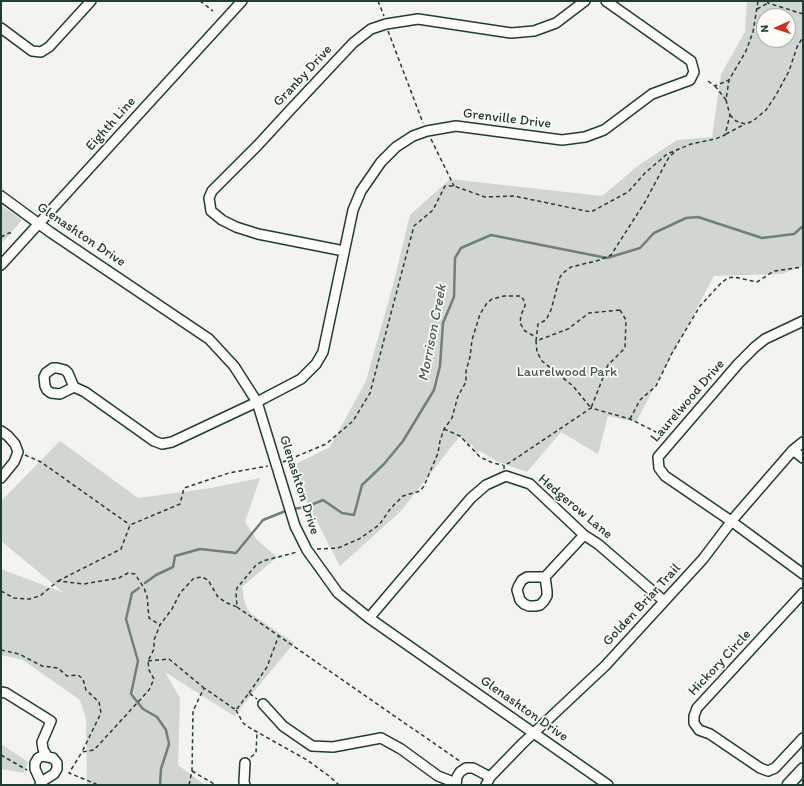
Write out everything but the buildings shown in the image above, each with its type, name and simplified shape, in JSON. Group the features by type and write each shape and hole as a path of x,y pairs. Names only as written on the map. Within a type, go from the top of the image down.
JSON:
{"main road":[{"path":"788,785 803,769"}],"street":[{"path":"1,28 32,50 41,52 50,47 91,1"},
{"name":"Eighth Line","path":"1,265 242,1"},
{"name":"Granby Drive","path":"344,251 258,234 236,227 222,220 211,211 209,198 212,191 258,145 353,43 372,29 386,24 418,19 511,33 534,31 556,23 585,1"},
{"name":"Grenville Drive","path":"74,387 84,392 154,441 162,444 172,442 301,380 316,364 322,352 353,210 365,185 381,162 396,147 413,136 427,131 456,126 466,126 562,140 585,137 604,130 652,94 690,80 694,72 691,61 606,1"},
{"name":"Glenashton Drive","path":"1,196 39,224 209,339 234,366 257,402 295,526 307,550 338,593 369,618 608,785"},
{"name":"Laurelwood Drive","path":"731,522 665,476 659,468 658,457 738,364 755,347 764,339 803,321"},
{"path":"1,431 15,444 17,454 14,462 1,478"},
{"name":"Golden Briar Trail","path":"473,768 488,781 533,734 605,666 703,559 731,522 793,450 803,442"},
{"path":"793,450 803,458"},
{"name":"Hedgerow Lane","path":"369,618 471,498 486,485 506,476 530,484 584,535 598,544 664,602"},
{"path":"731,522 803,574"},
{"path":"545,577 584,535"},
{"name":"Hickory Circle","path":"803,593 697,708 694,716 694,723 699,730 710,734 760,768 768,771 775,768 803,738"},
{"path":"1,692 6,693 52,721 42,742 43,749 47,756"},
{"path":"263,704 282,726 312,746 333,747 381,738 400,749 438,776 456,784 457,777 460,772 466,768 473,768"},
{"path":"42,756 53,758 57,763 57,769 54,774 40,784 35,769 35,763 38,758 42,756"},
{"path":"245,763 245,785"}],"path":[{"path":"200,1 212,11"},
{"path":"378,1 427,131 454,186"},
{"path":"759,8 768,2 803,14"},
{"path":"726,100 729,80 746,51 753,32 756,15"},
{"path":"1,591 14,598 29,599 40,596 58,581 121,549 130,525 180,504 184,488 229,473 277,465 326,444 353,421 370,393 414,226 433,210 446,186 454,186 485,197 514,196 591,212 628,192 645,173 667,154 691,144 714,140 753,121 766,110 776,94 789,71 797,47 803,37"},
{"path":"708,80 726,100 730,115 725,135"},
{"path":"715,86 729,80"},
{"path":"730,115 736,121 745,124"},
{"path":"666,437 630,419 591,408 573,386 542,361 537,352 536,337 538,324 546,320 551,310 560,277 563,273 571,267 600,260 610,255 645,202 669,157 680,148"},
{"path":"1,237 12,233"},
{"path":"630,419 640,400 656,386 672,353 700,306 722,282 734,276 757,282 774,271 803,266"},
{"path":"315,550 338,548 359,539 379,525 391,508 403,496 420,491 424,486 438,453 444,428 452,418 458,396 466,382 466,371 470,358 472,340 480,314 487,303 492,299 504,296 521,296 525,302 525,306 521,315 520,323 525,331 536,337"},
{"path":"444,428 460,436 480,457 493,463 504,465 591,408 608,365 625,348 626,320 620,310 589,313 568,329 536,341"},
{"path":"17,454 29,456 41,462 130,525"},
{"path":"237,607 237,588 256,565 263,561 297,552"},
{"path":"58,581 84,584 119,578 128,573 134,574 144,588 150,618 160,625"},
{"path":"82,752 94,750 149,690 154,679 149,670 148,660 154,649 154,640 160,625 172,609 180,592 198,576 208,580 214,592 222,601 237,607 456,759 473,768"},
{"path":"236,710 267,667 279,635"},
{"path":"1,650 19,654 42,666 58,668 67,676 78,675 83,679 86,690 99,702 101,713 82,752 69,772"},
{"path":"148,660 169,659 204,688 236,710 243,723 306,760 339,785"},
{"path":"189,785 192,770 192,711 204,688"},
{"path":"249,693 263,704"},
{"path":"245,763 256,753 257,732"},
{"path":"1,755 28,770"},
{"path":"192,770 216,785"},
{"path":"64,772 69,772 97,785"}],"green space":[{"name":"Laurelwood Park","path":"747,1 803,1 803,266 782,274 714,276 636,422 608,416 598,454 561,432 527,472 498,462 480,451 475,453 473,446 459,437 401,511 340,566 305,499 296,464 330,447 366,381 393,285 410,215 450,179 602,196 639,165 677,140 712,137 721,74 745,32"},
{"path":"1,205 22,220 1,244"},
{"path":"60,441 138,498 211,488 260,478 245,522 257,540 277,557 242,587 245,604 250,613 294,643 234,716 165,672 180,698 178,765 205,785 87,785 86,719 80,700 23,660 1,655 1,569 64,593 1,541 1,501"},
{"path":"1,744 28,762 24,773 1,769"}],"waterway":[{"name":"Morrison Creek","path":"293,509 306,507 323,500 342,513 354,515 362,485 384,464 403,441 434,390 440,366 443,323 454,297 455,258 461,248 491,235 607,258 640,248 654,233 686,218 698,217 762,238 794,234 803,226"},
{"name":"Morrison Creek","path":"145,583 156,575 173,567 175,556 200,549 236,553 263,520 288,510"},
{"name":"Morrison Creek","path":"139,588 132,593 126,619 138,661 131,694 143,709 157,717 166,730 169,744 161,769 160,785"}]}
